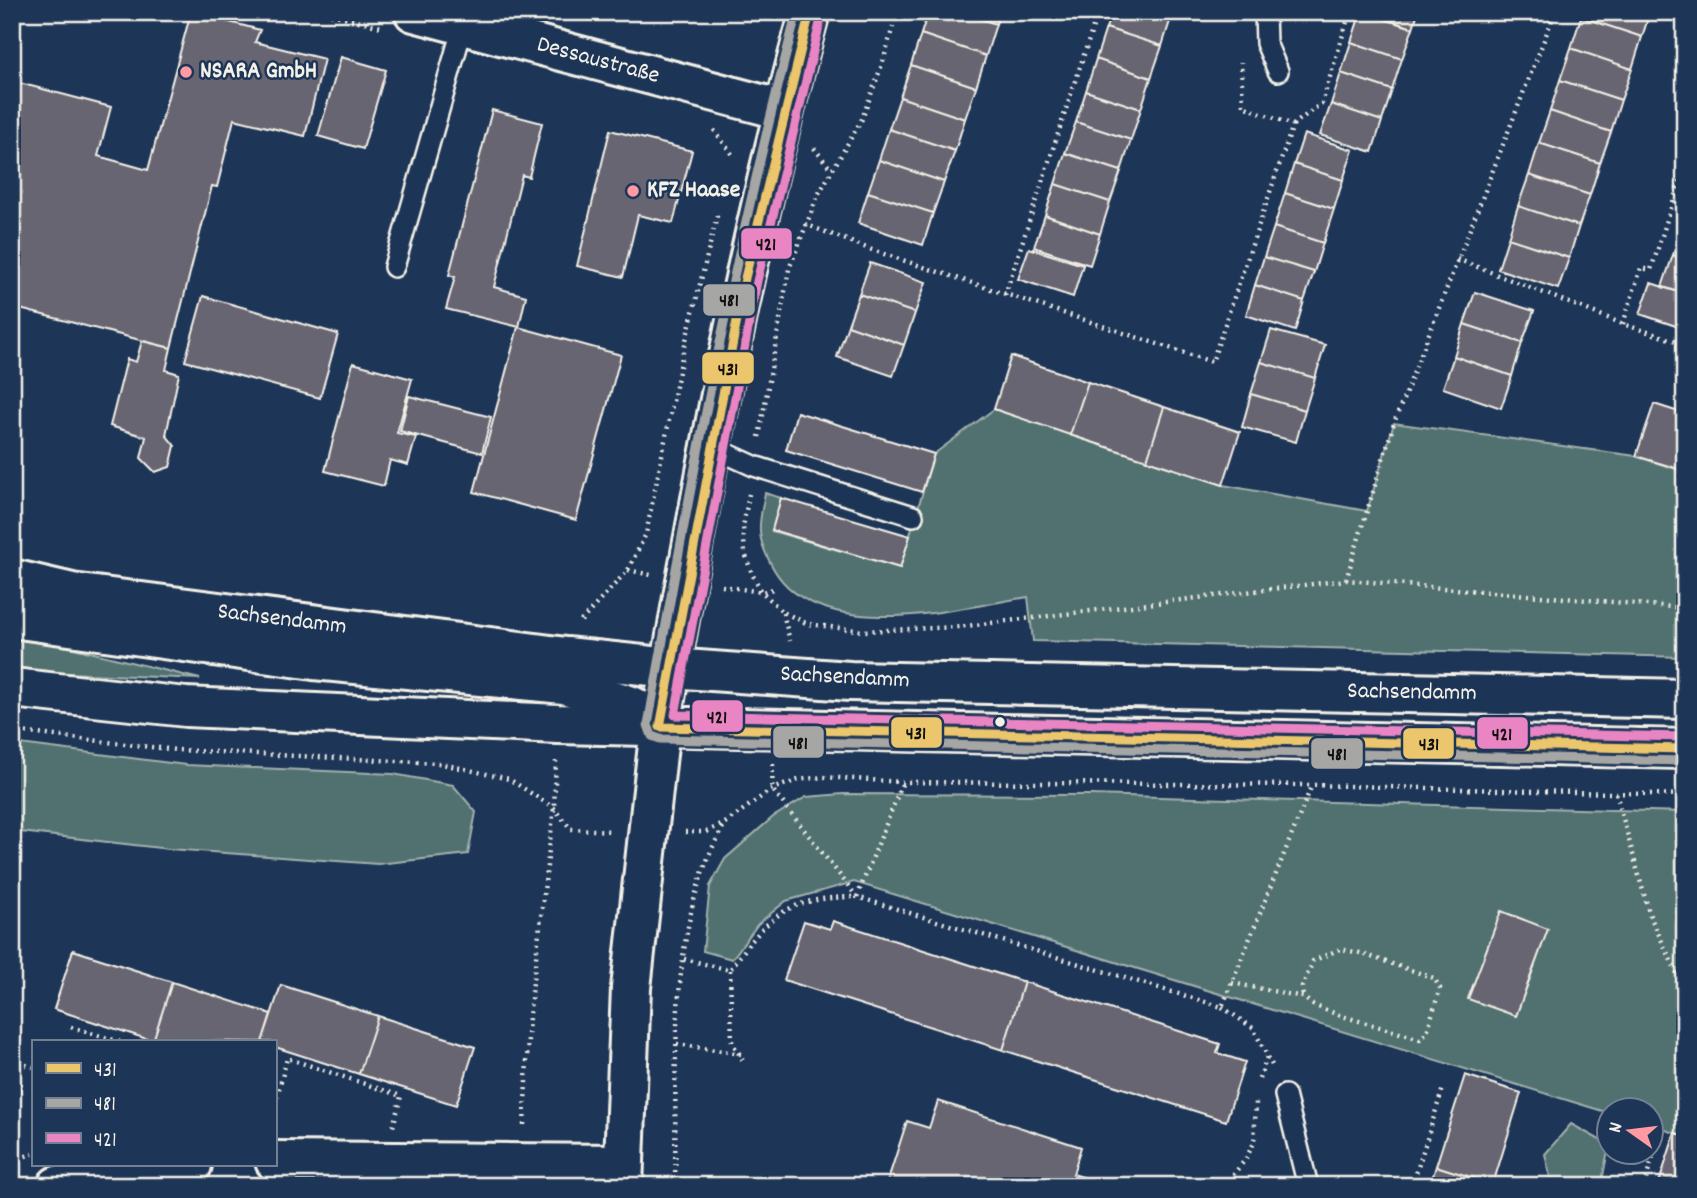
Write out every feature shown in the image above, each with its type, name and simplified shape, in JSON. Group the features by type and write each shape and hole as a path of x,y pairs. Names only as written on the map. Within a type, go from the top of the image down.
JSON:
{"street":[{"path":"276,1161 523,1163 623,1175 631,988 660,727 710,446 783,110 810,12"},
{"name":"Dessaustraße","path":"401,21 465,19 783,110"},
{"name":"Sachsendamm","path":"12,579 72,593 566,657 671,668 850,681 1685,699"},
{"name":"Sachsendamm","path":"12,618 80,630 314,660 564,684 632,706 660,727"},
{"name":"Sachsendamm","path":"12,688 186,707 558,724 1685,749"},
{"path":"57,1186 109,1171 178,1166"}],"lane":[{"path":"1265,12 1266,43 1278,71"},
{"path":"394,267 465,19"},
{"path":"710,446 754,466 913,516"},
{"path":"1285,1095 1308,1186"}],"path":[{"path":"324,12 401,21"},
{"path":"897,12 883,62 862,119 831,169 805,224 789,269 743,527 745,552 762,592 783,612 808,624 863,631 958,627 1346,580 1685,608"},
{"path":"1006,295 1098,12"},
{"path":"805,224 872,250 1212,362 1293,125 1322,103 1350,12"},
{"path":"1346,580 1394,423 1555,12"},
{"path":"1242,50 1243,106 1293,125"},
{"path":"711,127 732,154"},
{"path":"1623,324 1641,268 1651,270 1685,164"},
{"path":"1457,259 1623,324 1685,344"},
{"path":"566,657 570,633 628,570 646,574"},
{"path":"728,587 762,592 773,589"},
{"path":"783,612 791,636"},
{"path":"523,1163 529,1016 554,808 558,724"},
{"path":"12,731 177,750 438,763 509,779 554,808 571,829 649,832 706,832 725,823 772,789 798,780 823,777 903,782 1312,785 1685,795"},
{"path":"774,759 772,789 857,897"},
{"path":"857,897 903,782"},
{"path":"1222,1007 1312,785"},
{"path":"1616,793 1650,916 1685,990"},
{"path":"676,1186 677,1044 690,903 702,868 725,823"},
{"path":"745,1064 732,1042 730,970 762,928 785,909 821,897 857,897 1222,1007 1253,1028 1268,1054 1285,1095"},
{"path":"1232,983 1303,997 1314,1005 1339,1015 1420,1039 1427,1032 1440,988 1434,978 1404,966 1340,949 1313,961 1302,987 1303,997"},
{"path":"684,959 730,970"},
{"path":"71,1027 114,1040"},
{"path":"677,1044 741,1054"},
{"path":"1259,1082 1268,1054"},
{"path":"276,1092 287,1058 401,1096 391,1134"},
{"path":"12,1061 32,1067"},
{"path":"1412,1186 1444,1088"},
{"path":"1224,1186 1245,1160 1254,1143 1256,1093"},
{"path":"12,1160 32,1154"},
{"path":"1644,1186 1650,1166"}],"green space":[{"path":"994,409 1223,485 1367,511 1394,423 1636,456 1685,472 1685,657 1033,641 1028,597 926,614 853,614 820,606 792,591 772,566 760,535 765,493 781,498 772,531 900,568 934,454"},
{"path":"12,633 200,679 44,672 12,666"},
{"path":"12,743 186,765 393,774 453,785 476,812 468,854 378,864 169,849 12,831"},
{"path":"843,794 1091,795 1685,812 1685,1136 1666,1130 1666,1096 1596,1096 1596,1109 854,882 786,901 758,924 732,959 703,951 710,886 725,859 773,817 806,797"},
{"path":"1571,1124 1596,1138 1596,1166 1605,1166 1601,1186 1552,1186 1545,1154"}],"building":[{"path":"191,12 260,30 255,42 324,59 305,136 234,119 217,187 212,186 171,348 12,307 12,81 111,107 98,156 148,170"},
{"path":"928,12 960,12 996,24 986,56 921,34"},
{"path":"960,12 1000,12 996,24"},
{"path":"1112,12 1163,12 1172,15 1162,46 1106,28"},
{"path":"1361,12 1413,28 1402,59 1351,42"},
{"path":"1365,12 1418,12 1413,28"},
{"path":"1583,12 1650,12 1642,37 1581,17"},
{"path":"1581,17 1642,37 1632,69 1571,48"},
{"path":"1106,28 1162,46 1151,78 1096,59"},
{"path":"921,34 986,56 976,87 911,65"},
{"path":"1351,42 1402,59 1392,90 1341,73"},
{"path":"1571,48 1632,69 1621,100 1560,80"},
{"path":"341,57 386,70 363,149 318,136"},
{"path":"1096,59 1151,78 1141,109 1086,91"},
{"path":"911,65 976,87 965,119 900,97"},
{"path":"1341,73 1392,90 1382,121 1331,104"},
{"path":"1560,80 1621,100 1611,132 1550,111"},
{"path":"1086,91 1141,109 1131,140 1076,122"},
{"path":"900,97 965,119 955,151 889,129"},
{"path":"1331,104 1382,121 1372,152 1320,135"},
{"path":"492,110 542,123 529,177 522,175 494,287 526,296 519,327 446,309 455,277 449,275"},
{"path":"1550,111 1611,132 1600,163 1539,143"},
{"path":"1076,122 1131,140 1121,171 1065,153"},
{"path":"889,129 955,151 944,182 879,160"},
{"path":"610,130 692,151 673,223 638,215 623,277 577,266"},
{"path":"1304,134 1353,150 1343,180 1294,164"},
{"path":"1539,143 1600,163 1590,195 1529,175"},
{"path":"1065,153 1121,171 1110,202 1055,184"},
{"path":"879,160 944,182 933,213 868,192"},
{"path":"1294,164 1343,180 1334,209 1285,193"},
{"path":"1529,175 1590,195 1579,226 1518,206"},
{"path":"1055,184 1110,202 1100,234 1045,215"},
{"path":"868,192 933,213 923,245 858,223"},
{"path":"1285,193 1334,209 1323,243 1274,227"},
{"path":"1518,206 1579,226 1569,258 1508,238"},
{"path":"1045,215 1100,234 1090,265 1034,247"},
{"path":"1685,224 1685,259 1673,255"},
{"path":"1274,227 1323,243 1314,272 1264,257"},
{"path":"1508,238 1569,258 1558,289 1498,269"},
{"path":"1029,248 1083,265 1073,297 1018,279"},
{"path":"1673,255 1685,259 1685,294 1662,287"},
{"path":"1264,257 1314,272 1304,301 1255,285"},
{"path":"870,263 926,282 915,313 859,294"},
{"path":"1651,283 1685,294 1685,329 1640,314"},
{"path":"1255,285 1304,301 1295,331 1246,315"},
{"path":"1475,292 1534,311 1522,343 1464,324"},
{"path":"859,294 915,313 904,345 848,325"},
{"path":"203,296 338,334 320,398 185,361"},
{"path":"1464,324 1522,343 1512,376 1454,356"},
{"path":"848,325 904,345 893,376 837,357"},
{"path":"518,327 621,355 576,520 474,492"},
{"path":"1271,330 1325,345 1315,378 1261,362"},
{"path":"142,341 171,348 166,370 179,374 166,435 175,446 170,467 155,472 141,458 146,437 110,426 127,359 136,362"},
{"path":"1011,356 1088,382 1070,435 994,409"},
{"path":"1454,356 1512,376 1501,408 1443,388"},
{"path":"1261,362 1315,378 1305,410 1251,394"},
{"path":"353,363 412,379 397,433 416,437 408,465 390,460 384,486 325,471"},
{"path":"1088,382 1164,407 1147,460 1070,435"},
{"path":"1251,394 1305,410 1296,442 1242,427"},
{"path":"409,396 491,417 482,453 400,431"},
{"path":"1654,404 1685,414 1685,471 1636,456"},
{"path":"1164,407 1240,432 1223,485 1147,460"},
{"path":"797,412 934,454 922,492 786,450"},
{"path":"781,498 910,536 900,568 772,530"},
{"path":"1501,911 1548,929 1516,1016 1468,999"},
{"path":"804,921 830,929 833,921 1024,982 1003,1050 784,980"},
{"path":"73,950 172,982 153,1040 54,1009"},
{"path":"172,982 271,1014 263,1040 153,1040"},
{"path":"1024,982 1220,1044 1217,1053 1245,1062 1226,1121 1003,1050"},
{"path":"281,985 378,1016 359,1074 276,1047 276,1040 263,1040"},
{"path":"378,1016 475,1047 456,1105 359,1074"},
{"path":"1465,1075 1521,1093 1493,1184 1436,1166"},
{"path":"12,1081 22,1084 12,1114"},
{"path":"938,1101 1081,1147 1073,1174 1111,1186 886,1186 907,1121 929,1128"},
{"path":"1675,1133 1685,1136 1685,1186 1658,1186"},
{"path":"1436,1166 1493,1184 1430,1186"}],"transit line":[{"name":"481","path":"797,12 753,189 715,367 648,725 652,736 660,739 1685,761"},
{"name":"431","path":"660,727 745,278 810,12"},
{"name":"421","path":"822,15 757,281 675,715 1685,737"},
{"name":"431","path":"660,727 1685,749"}],"place":[{"name":"NSARA GmbH","path":"186,72"},
{"name":"KFZ Haase","path":"633,191"}]}
